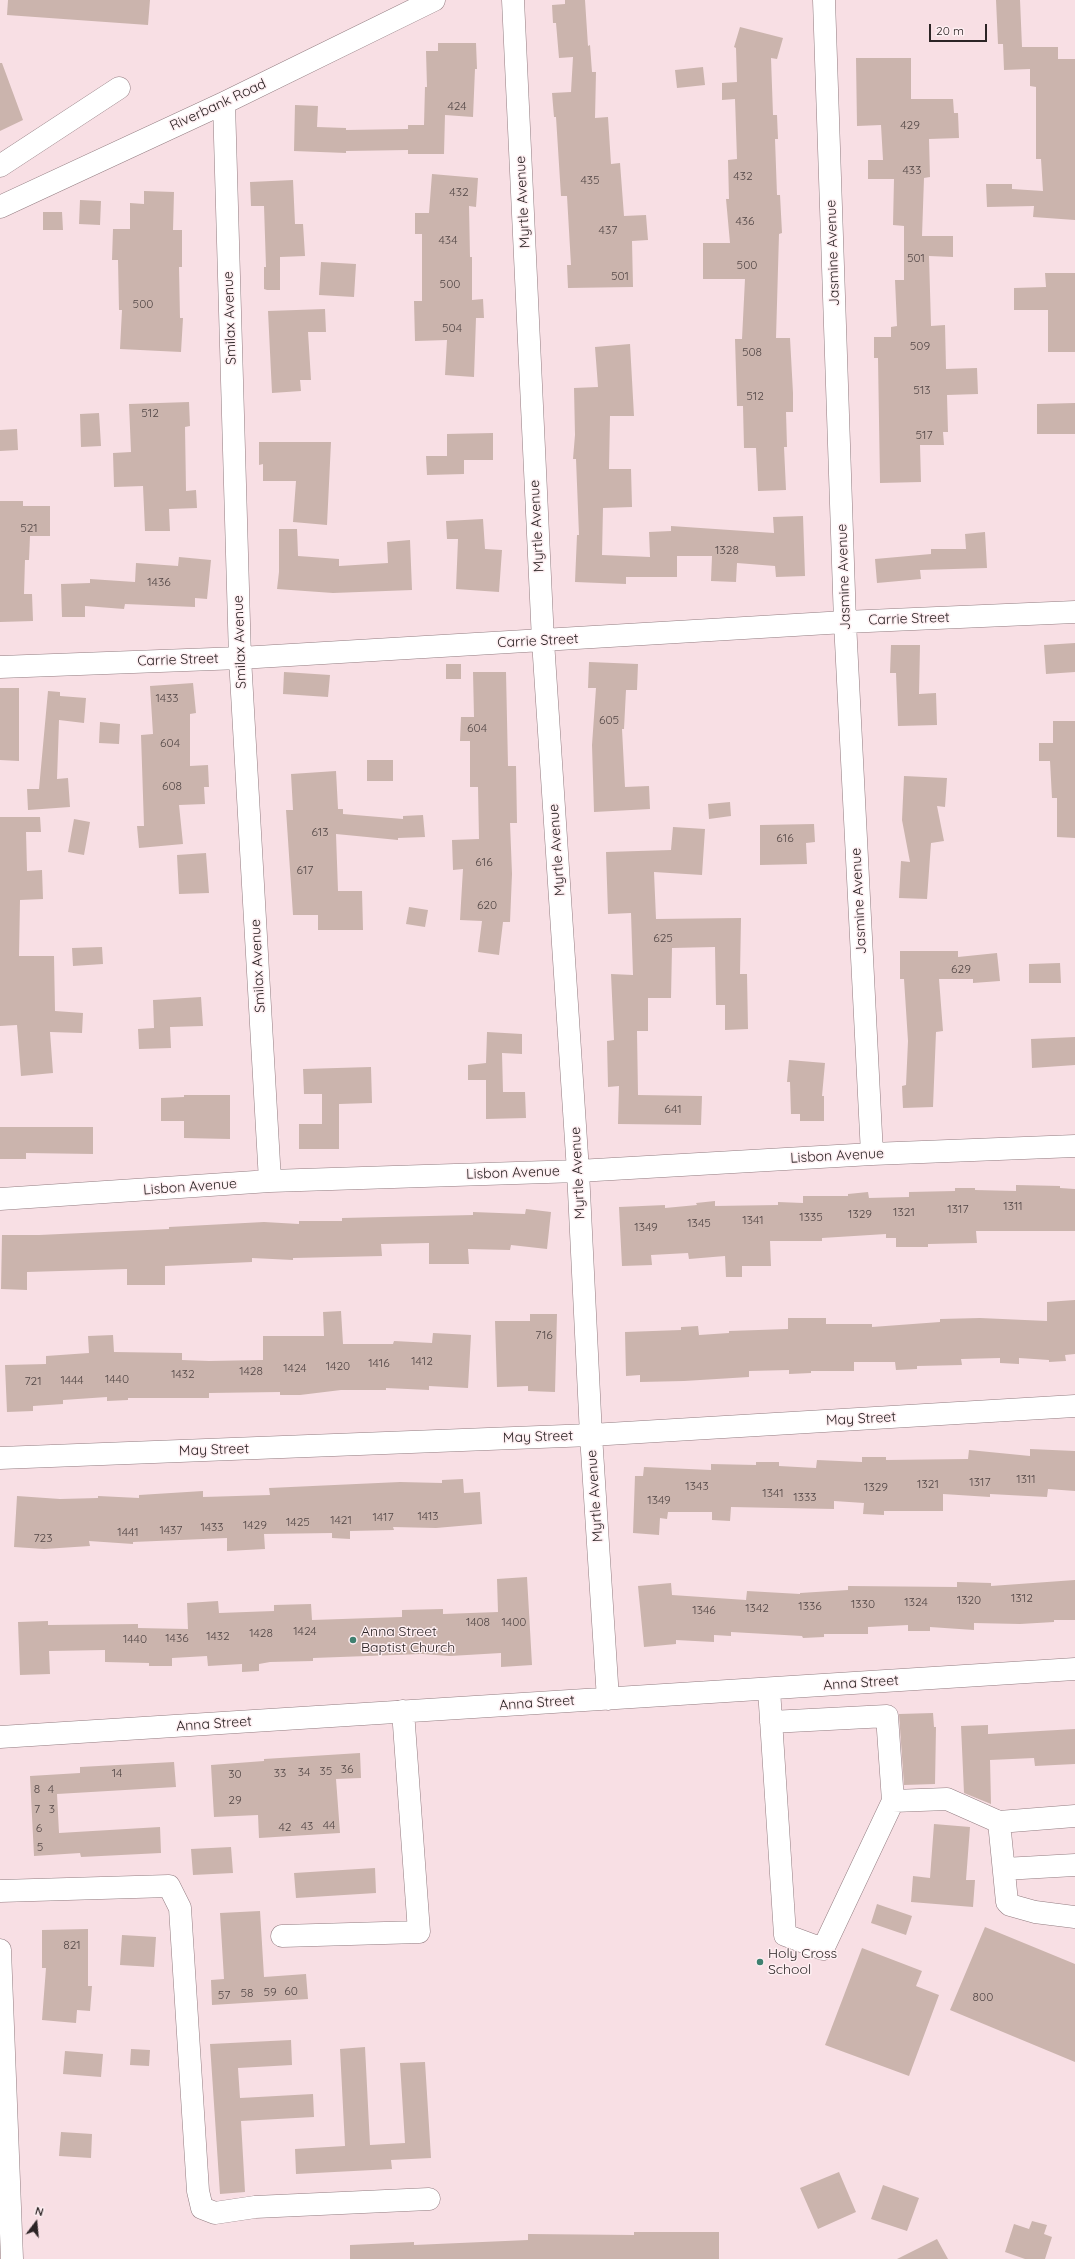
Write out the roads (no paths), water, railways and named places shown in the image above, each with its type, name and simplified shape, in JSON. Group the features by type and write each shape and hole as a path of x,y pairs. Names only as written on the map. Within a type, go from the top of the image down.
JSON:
{"street":[{"name":"Riverbank Road","path":"0,207 224,103 434,0"},
{"name":"Myrtle Avenue","path":"513,0 543,641 578,1171 591,1435 608,1699"},
{"name":"Jasmine Avenue","path":"824,0 845,622 872,1154"},
{"path":"0,166 118,88"},
{"name":"Smilax Avenue","path":"224,103 240,658 270,1181"},
{"name":"Carrie Street","path":"0,667 240,658 845,622 1075,612"},
{"name":"Lisbon Avenue","path":"0,1199 270,1181 578,1171 872,1154 1075,1146"},
{"name":"May Street","path":"0,1458 591,1435 1075,1406"},
{"name":"Anna Street","path":"0,1737 1075,1669"},
{"path":"828,1685 831,1718"},
{"path":"769,1689 771,1722 785,1935 823,1948 894,1801 888,1716 771,1722"},
{"path":"282,1936 419,1932 403,1712"},
{"path":"894,1801 947,1799 999,1822 1075,1816"},
{"path":"999,1822 1007,1902 1010,1905 1035,1912 1075,1917"},
{"path":"1004,1869 1075,1866"},
{"path":"0,1891 169,1886 180,1908 198,2191 202,2208 215,2213 255,2207 429,2198"},
{"path":"0,1950 12,2259"}],"place":[{"name":"Anna Street Baptist Church","path":"353,1640"},
{"name":"Holy Cross School","path":"760,1962"}]}
